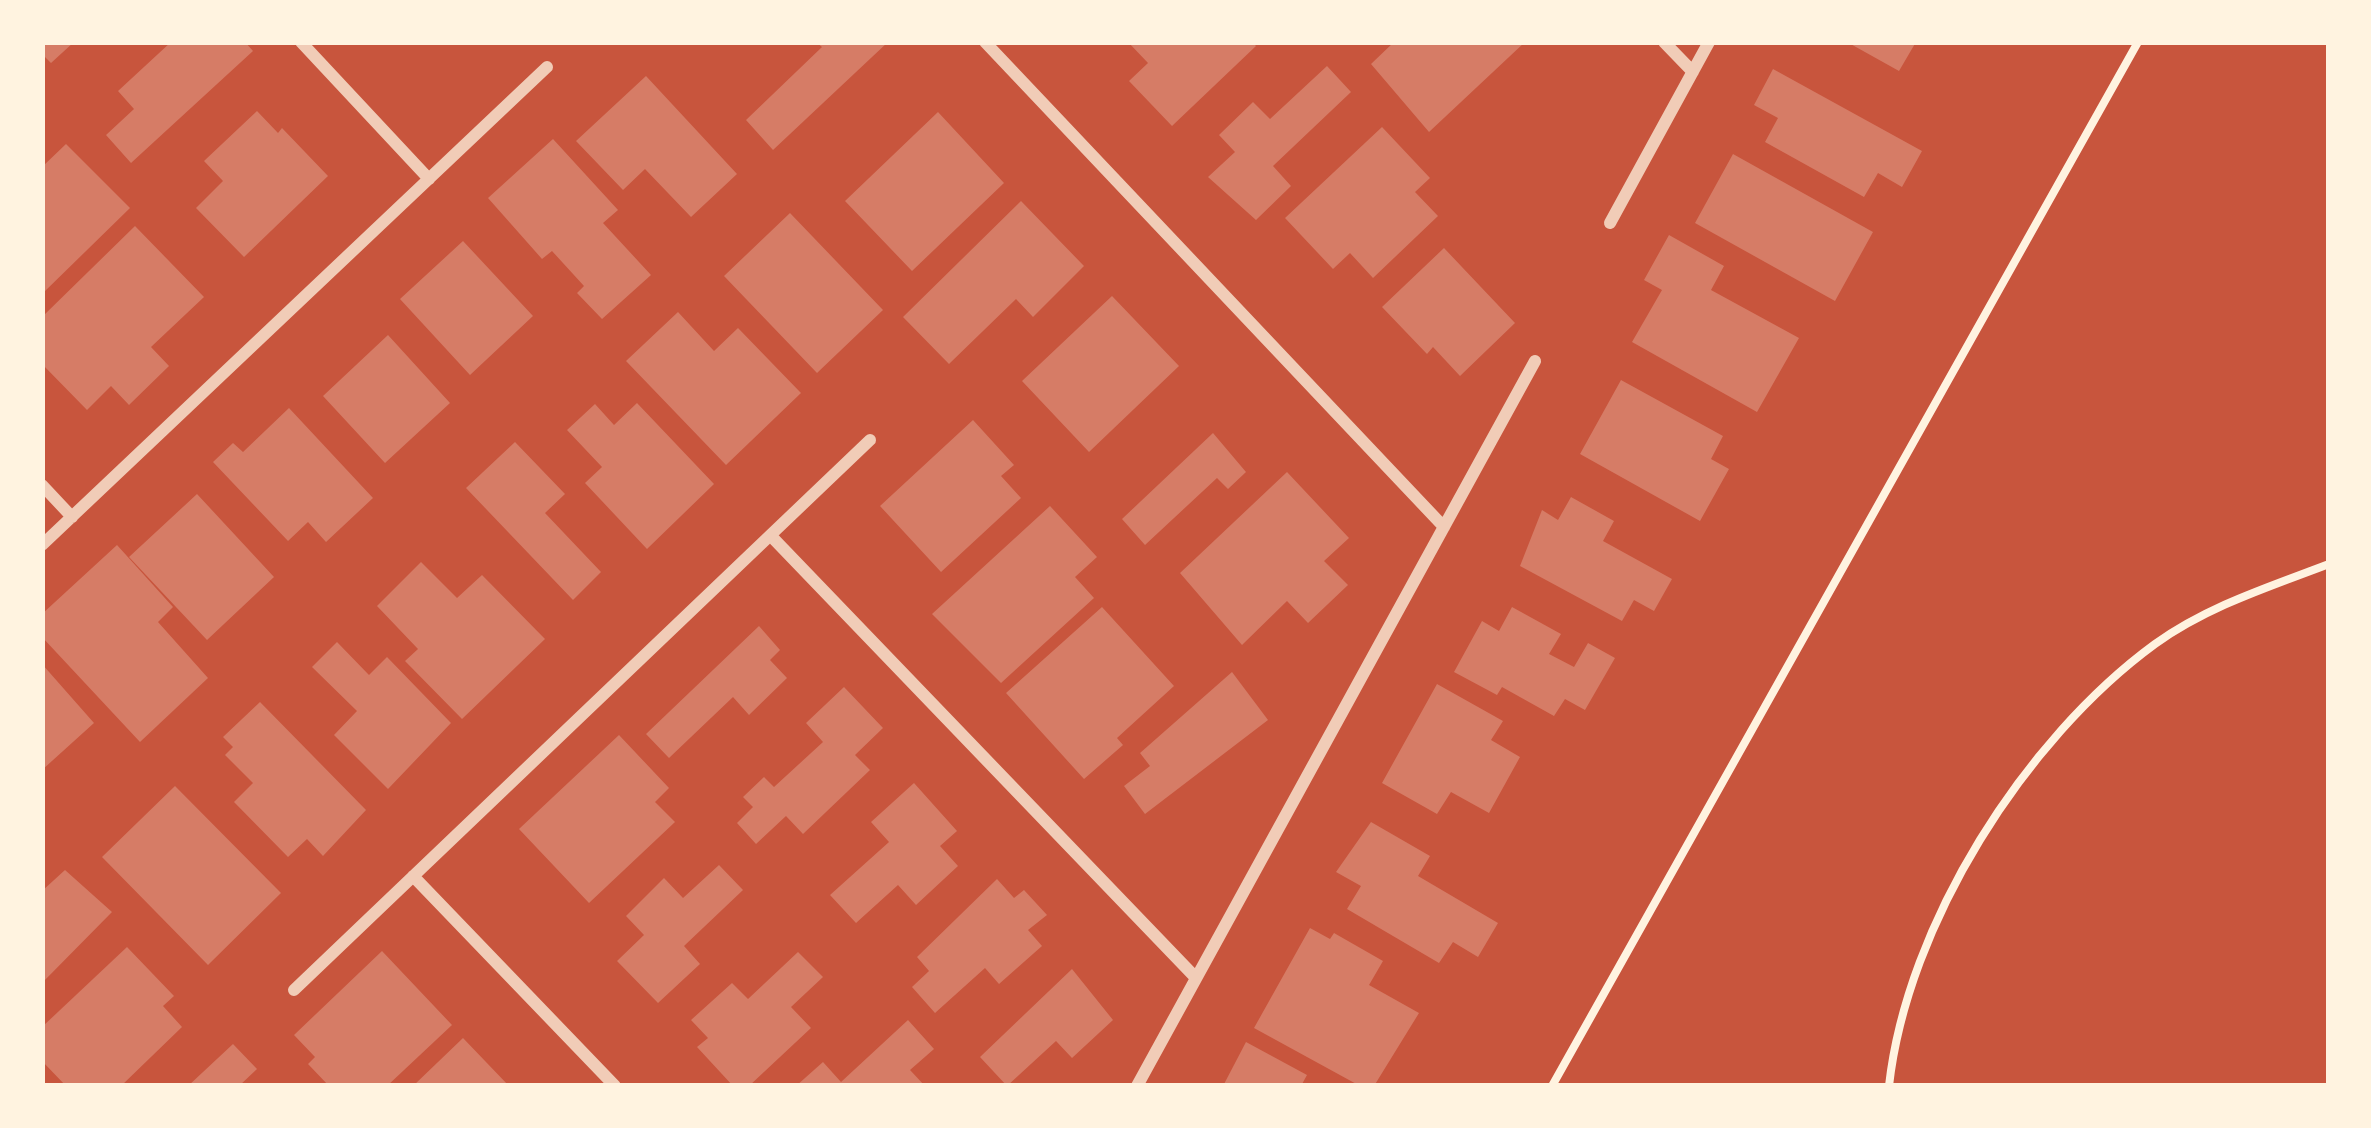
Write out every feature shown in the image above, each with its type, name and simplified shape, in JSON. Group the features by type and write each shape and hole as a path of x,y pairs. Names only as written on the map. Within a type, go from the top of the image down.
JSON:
{"street":[{"path":"301,42 429,179"},
{"path":"986,42 1444,526"},
{"path":"1664,42 1693,72"},
{"path":"1610,223 1709,42"},
{"path":"42,545 547,67"},
{"path":"1137,1086 1534,361"},
{"path":"294,990 870,440"},
{"path":"42,485 72,517"},
{"path":"771,536 1196,978"},
{"path":"413,876 615,1086"}],"path":[{"path":"1552,1086 2138,42"},
{"path":"1889,1086 1921,955 2007,799 2103,686 2158,642 2220,605 2329,564"}],"building":[{"path":"42,42 74,42 51,63 42,54"},
{"path":"171,42 245,42 253,51 131,163 106,135 134,109 118,91"},
{"path":"816,42 888,42 773,150 746,120 822,47"},
{"path":"1128,42 1252,42 1256,46 1172,126 1129,81 1148,63"},
{"path":"1394,42 1525,42 1429,132 1371,64"},
{"path":"1847,42 1916,42 1899,71"},
{"path":"1327,66 1351,92 1273,166 1291,186 1256,220 1208,177 1235,152 1219,135 1253,102 1270,119"},
{"path":"1773,69 1922,151 1902,187 1878,173 1864,197 1765,142 1778,118 1754,105"},
{"path":"646,76 737,174 691,217 645,169 623,190 576,141"},
{"path":"257,111 278,133 282,128 328,176 244,257 196,208 223,181 204,161"},
{"path":"938,112 1004,183 912,271 845,201"},
{"path":"1382,127 1430,178 1415,192 1438,216 1373,278 1350,253 1333,269 1285,218"},
{"path":"553,139 618,210 603,223 651,275 602,319 577,293 584,286 552,251 542,259 488,198"},
{"path":"66,144 130,208 42,294 42,167"},
{"path":"1733,154 1873,232 1835,301 1695,223"},
{"path":"1021,201 1084,266 1033,317 1016,299 949,364 903,317"},
{"path":"790,213 883,310 817,373 724,276"},
{"path":"135,226 204,297 151,347 169,366 129,405 111,386 87,410 42,364 42,317"},
{"path":"1669,235 1724,266 1711,290 1799,338 1757,412 1632,342 1662,290 1644,280"},
{"path":"463,241 533,316 470,375 400,299"},
{"path":"1444,248 1515,323 1460,376 1433,347 1427,354 1382,307"},
{"path":"1112,296 1179,366 1089,452 1022,381"},
{"path":"678,312 714,351 738,328 801,393 726,465 626,361"},
{"path":"388,335 450,403 385,463 323,396"},
{"path":"1621,380 1723,436 1711,459 1729,469 1700,521 1580,454"},
{"path":"637,403 714,484 647,549 585,483 602,467 567,430 595,404 614,425"},
{"path":"289,408 373,498 326,542 308,522 288,541 213,462 233,443 243,452"},
{"path":"973,420 1014,465 1001,476 1021,498 941,572 880,506"},
{"path":"1213,433 1246,472 1228,489 1217,478 1145,545 1122,519"},
{"path":"515,442 565,494 545,513 601,572 573,600 466,488"},
{"path":"1287,472 1349,538 1324,561 1348,585 1308,623 1287,601 1242,645 1180,573"},
{"path":"197,494 274,577 207,640 129,557"},
{"path":"1571,497 1614,521 1603,541 1672,579 1654,611 1634,600 1622,621 1520,566 1542,510 1558,520"},
{"path":"1050,506 1097,557 1075,577 1094,598 1001,683 932,614"},
{"path":"117,545 173,607 158,622 208,678 140,742 42,637 42,614"},
{"path":"421,562 457,598 482,575 545,639 462,719 405,661 418,649 377,606"},
{"path":"1102,607 1174,686 1117,738 1123,745 1084,779 1006,693"},
{"path":"1512,607 1561,634 1549,654 1574,667 1588,643 1615,658 1585,710 1565,699 1554,716 1502,687 1497,695 1454,672 1482,621 1499,631"},
{"path":"759,626 780,650 770,660 787,678 749,715 733,697 669,758 646,734"},
{"path":"337,642 369,675 387,657 451,723 388,789 334,735 357,711 312,667"},
{"path":"42,664 94,723 42,770"},
{"path":"1232,672 1268,720 1145,814 1124,786 1150,766 1140,753"},
{"path":"1437,684 1503,721 1491,740 1520,757 1489,813 1451,792 1437,814 1382,783"},
{"path":"844,687 883,728 855,755 870,770 803,834 786,816 756,844 737,823 753,807 743,797 764,777 774,787 823,742 806,723"},
{"path":"260,702 366,810 323,856 307,839 288,857 234,802 253,783 225,755 233,747 223,737"},
{"path":"619,735 669,788 655,802 675,822 589,903 519,829"},
{"path":"914,783 957,831 940,846 958,866 916,905 898,885 856,923 830,895 889,842 871,822"},
{"path":"175,786 281,893 208,965 102,857"},
{"path":"1371,822 1430,856 1418,876 1498,923 1478,957 1453,942 1439,963 1347,909 1361,886 1336,872"},
{"path":"719,865 743,890 684,946 700,964 658,1003 617,961 644,935 626,916 664,878 683,898"},
{"path":"65,870 112,912 42,983 42,891"},
{"path":"997,879 1014,898 1024,890 1047,915 1028,930 1042,946 999,984 985,968 935,1013 912,987 929,971 917,957"},
{"path":"1310,928 1330,939 1334,933 1383,961 1369,985 1419,1013 1374,1086 1360,1086 1254,1028"},
{"path":"127,947 174,996 163,1006 182,1027 121,1086 66,1086 42,1061 42,1027"},
{"path":"382,951 452,1025 387,1086 329,1086 308,1064 315,1057 294,1035"},
{"path":"798,952 823,977 791,1007 811,1028 749,1086 733,1086 697,1047 708,1038 691,1020 732,983 748,999"},
{"path":"1072,969 1113,1020 1072,1058 1056,1041 1007,1086 980,1057"},
{"path":"908,1020 934,1049 910,1070 925,1086 796,1086 823,1062 841,1082"},
{"path":"463,1038 509,1086 413,1086"},
{"path":"1246,1042 1307,1075 1301,1086 1223,1086"},
{"path":"233,1044 257,1069 239,1086 188,1086"}]}
